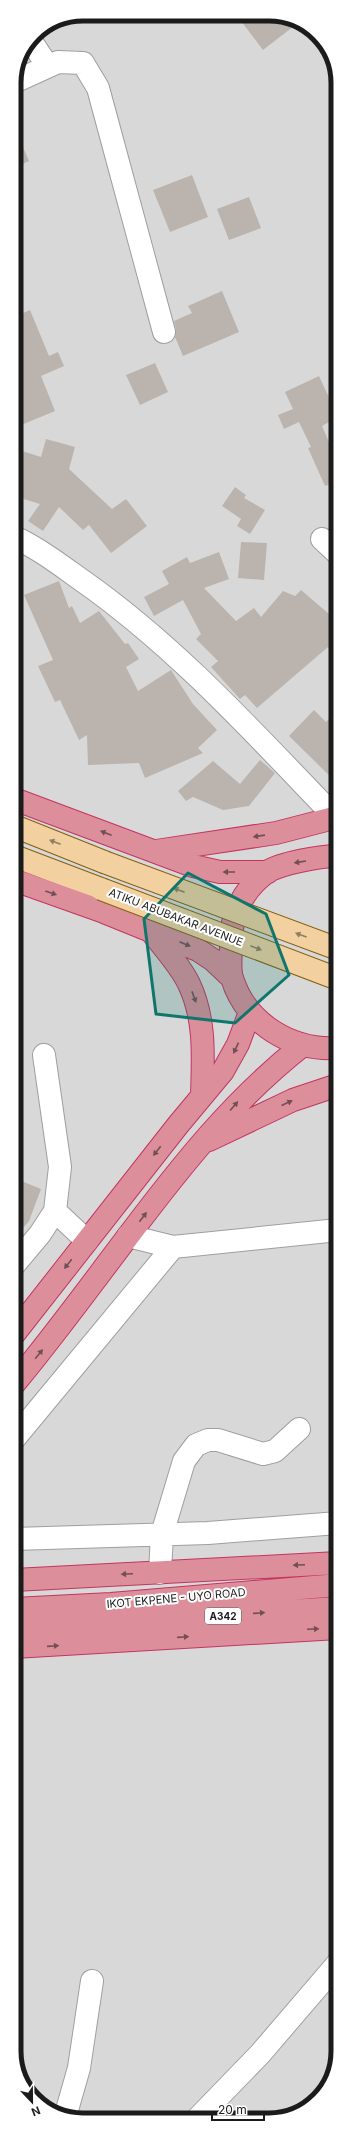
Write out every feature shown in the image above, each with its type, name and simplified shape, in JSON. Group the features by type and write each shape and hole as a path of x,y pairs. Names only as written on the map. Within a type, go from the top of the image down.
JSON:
{"highway":[{"path":"21,801 193,866 220,872 268,872"},
{"path":"153,851 276,833 331,819"},
{"path":"231,977 230,928 235,912 254,883 268,872 290,863 331,857"},
{"path":"21,883 150,930 198,950 213,960 231,977 250,1012 265,1027 283,1038 303,1045 323,1049 331,1048"},
{"path":"150,930 184,975 196,1002 204,1040 202,1096"},
{"path":"21,1325 202,1096 224,1071 250,1012"},
{"path":"21,1375 182,1165 241,1099 276,1066 303,1045"},
{"path":"201,1144 293,1100 331,1087"},
{"path":"21,1580 331,1563"},
{"name":"IKOT EKPENE - UYO ROAD","path":"21,1641 110,1613 331,1586"},
{"name":"IKOT EKPENE - UYO ROAD","path":"21,1609 110,1613 331,1608"},
{"path":"21,1643 331,1628"}],"main road":[{"path":"21,829 104,862 331,945"},
{"name":"ATIKU ABUBAKAR AVENUE","path":"21,859 331,976"}],"street":[{"path":"34,45 47,65"},
{"path":"21,78 47,65 58,62 83,63 98,88 164,332"},
{"path":"322,539 331,547"},
{"path":"21,540 34,546 116,604 210,688 331,812"},
{"path":"21,1257 40,1234 55,1211 60,1167 44,1055"},
{"path":"55,1211 87,1241"},
{"path":"128,1236 173,1247 331,1231"},
{"path":"21,1431 173,1247"},
{"path":"160,1573 162,1534 184,1461 196,1445 208,1440 218,1440 264,1454 275,1451 299,1429"},
{"path":"21,1539 208,1533 331,1524"},
{"path":"203,2113 265,2049 331,1971"},
{"path":"67,2111 79,2068 92,1981"}],"highlighted area":[{"path":"188,873 266,914 289,975 235,1023 156,1014 144,919"}],"shaded area":[{"path":"83,21 269,21 285,23 303,31 318,45 326,59 331,79 331,2051 330,2063 326,2075 321,2085 313,2095 296,2107 273,2113 71,2112 52,2105 52,2082 29,2082 23,2067 21,2055 21,83 22,71 31,49 39,39 49,31 71,22"}],"building":[{"path":"241,21 269,21 285,23 294,26 263,50"},
{"path":"21,142 29,161 21,165"},
{"path":"192,175 208,217 170,232 153,190"},
{"path":"249,197 261,228 229,240 217,209"},
{"path":"222,291 239,332 183,356 175,337 176,329 174,321 192,313 188,306"},
{"path":"30,310 49,356 58,352 64,366 41,376 55,411 21,425 21,314"},
{"path":"155,363 168,392 140,405 126,375"},
{"path":"319,376 331,402 331,421 322,426 331,447 331,484 325,486 308,448 311,447 299,422 284,429 278,415 293,409 285,392"},
{"path":"46,439 75,447 69,469 112,509 126,499 147,526 111,553 89,525 83,530 59,507 43,531 28,521 40,504 21,498 22,451 41,457"},
{"path":"235,487 246,495 244,498 265,510 250,534 237,526 241,519 222,506"},
{"path":"241,542 267,543 264,580 238,578"},
{"path":"219,552 229,579 204,588 236,621 254,608 261,617 283,591 295,596 301,590 329,614 331,611 331,649 328,647 257,708 245,695 240,699 211,667 218,661 196,639 201,634 183,600 154,616 144,597 169,584 162,571 187,557 190,563"},
{"path":"59,581 69,608 72,606 80,623 99,611 125,644 128,643 139,659 126,667 138,691 171,670 193,704 217,730 198,748 203,753 145,778 139,763 88,765 87,735 79,740 60,700 55,702 38,666 53,660 24,595"},
{"path":"314,710 326,722 331,717 331,777 289,736"},
{"path":"260,760 275,773 249,806 223,810 193,797 186,801 178,791 213,761 240,784"},
{"path":"21,1181 41,1189 29,1221 21,1231"}]}
